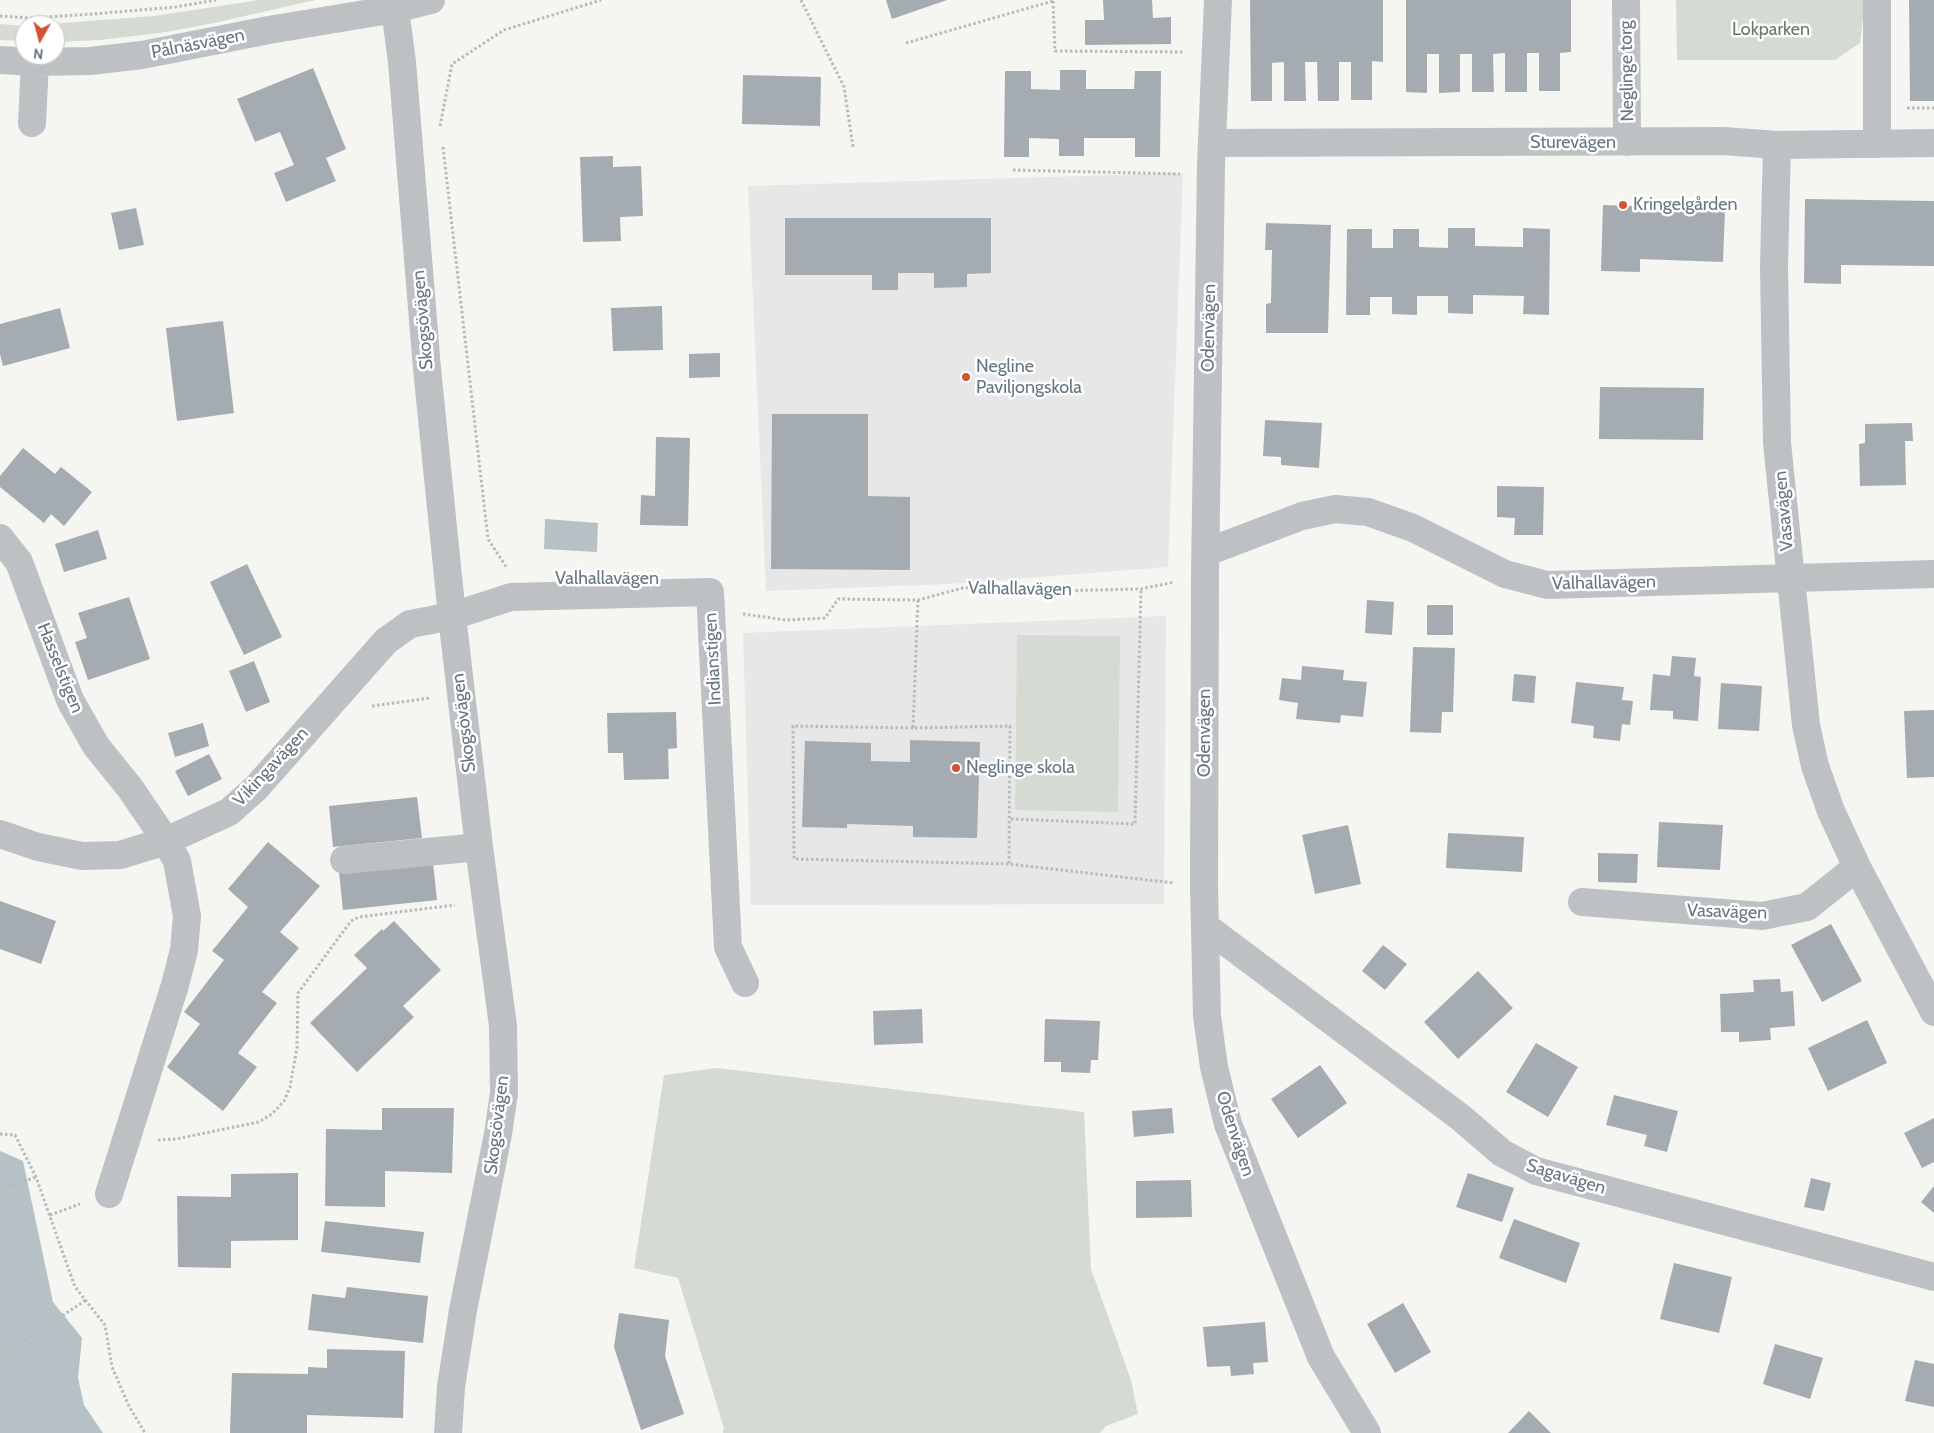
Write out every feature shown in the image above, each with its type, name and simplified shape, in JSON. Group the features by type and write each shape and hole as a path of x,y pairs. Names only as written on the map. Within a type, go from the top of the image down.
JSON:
{"street":[{"name":"Pålnäsvägen","path":"65,61 90,61 142,55 269,30 395,9 431,0"},
{"name":"Odenvägen","path":"1218,0 1213,143 1207,552 1204,887 1207,1016 1214,1067 1228,1124 1321,1357 1367,1433"},
{"name":"Neglinge torg","path":"1626,0 1628,142"},
{"path":"1877,0 1877,144"},
{"name":"Skogsövägen","path":"395,9 402,62 427,369 452,616 479,848 503,1026 504,1093 488,1192 463,1310 451,1387 448,1433"},
{"name":"Pålnäsvägen","path":"0,60 15,61"},
{"path":"32,123 35,65"},
{"name":"Sturevägen","path":"1213,143 1724,141 1777,145 1934,143"},
{"name":"Vasavägen","path":"1777,145 1774,267 1778,442 1789,577 1806,725 1815,766 1831,811 1857,867 1934,1012"},
{"name":"Valhallavägen","path":"1207,552 1302,516 1335,509 1368,512 1413,528 1505,574 1547,585 1934,574"},
{"name":"Hasselstigen","path":"0,538 20,562 70,700 96,746 130,788 166,841 177,861 187,916 184,950 109,1194"},
{"name":"Indianstigen","path":"452,616 511,597 710,592 728,947 745,983"},
{"name":"Vikingavägen","path":"0,834 38,848 82,856 120,855 166,841 229,812 249,794 386,641 410,624 452,616"},
{"path":"344,860 479,848"},
{"name":"Vasavägen","path":"1582,902 1762,916 1807,907 1857,867"},
{"name":"Sagavägen","path":"1206,927 1460,1117 1502,1153 1536,1171 1934,1276"}],"path":[{"path":"0,16 30,18 93,14 216,0"},
{"path":"441,136 440,126 452,64 504,30 601,0"},
{"path":"801,0 844,87 853,147"},
{"path":"906,43 1053,1 1056,51 1194,52"},
{"path":"442,146 488,539 508,569 511,597"},
{"path":"1013,170 1190,174"},
{"name":"Valhallavägen","path":"737,614 786,620 825,618 838,599 918,600 963,588 980,587 1007,592 1141,589 1177,581"},
{"path":"1010,819 1135,824 1141,589"},
{"path":"913,728 918,600"},
{"path":"1009,864 1010,726 913,728 793,726 794,859 1009,864 1204,887"},
{"path":"128,1134 149,1139 176,1139 259,1122 272,1114 284,1101 290,1087 297,1048 298,993 351,920 359,917 456,905"},
{"path":"0,1134 15,1135 36,1177 75,1286 105,1325 112,1367 129,1406 145,1433"},
{"path":"0,1190 36,1177"},
{"path":"0,1357 86,1300"}],"shaded area":[{"name":"Negline Paviljongskola","path":"1183,173 1168,567 949,584 766,591 748,186"},
{"path":"545,519 598,523 597,552 544,549"},
{"name":"Neglinge skola","path":"1166,616 1164,904 751,905 743,633"},
{"path":"0,1151 23,1161 53,1302 82,1338 78,1378 84,1405 103,1433 0,1433"}],"green space":[{"path":"260,0 315,0 160,33 99,40 65,42 65,23 154,16"},
{"name":"Lokparken","path":"1676,0 1865,0 1860,43 1835,60 1677,60"},
{"path":"0,24 15,25 15,41 0,40"},
{"path":"1017,635 1120,636 1118,812 1015,810"},
{"path":"717,1068 1084,1112 1091,1269 1131,1380 1138,1414 1106,1426 1100,1433 723,1433 724,1428 678,1278 634,1268 664,1075"}],"building":[{"path":"886,0 947,0 892,19"},
{"path":"1103,0 1152,0 1153,18 1171,17 1171,44 1085,45 1085,20 1104,20"},
{"path":"1250,0 1383,0 1383,62 1372,61 1372,100 1351,100 1351,62 1339,62 1339,101 1318,101 1317,62 1305,62 1306,101 1284,101 1284,62 1272,63 1272,101 1251,101"},
{"path":"1406,0 1571,0 1571,52 1560,53 1560,91 1539,91 1539,53 1527,53 1527,92 1505,92 1505,53 1493,54 1494,92 1472,92 1472,54 1460,54 1460,92 1439,93 1439,54 1427,54 1427,93 1406,92"},
{"path":"1909,0 1934,0 1934,101 1910,101"},
{"path":"313,68 346,149 326,158 336,181 286,202 274,173 294,165 280,132 255,142 237,99"},
{"path":"1060,70 1086,70 1086,89 1134,89 1135,71 1161,71 1160,157 1135,157 1135,138 1084,138 1084,156 1059,156 1059,139 1029,138 1029,157 1004,157 1005,71 1031,71 1031,89 1060,90"},
{"path":"743,75 821,77 820,126 742,124"},
{"path":"613,156 613,167 641,166 643,216 620,217 621,241 583,242 580,157"},
{"path":"1805,199 1934,201 1934,266 1841,265 1841,284 1804,283"},
{"path":"1603,205 1725,209 1723,262 1640,259 1640,272 1601,271"},
{"path":"136,208 144,245 119,250 111,213"},
{"path":"785,218 991,218 991,273 967,274 967,287 934,288 934,273 898,273 898,290 872,290 872,275 785,275"},
{"path":"1266,223 1331,225 1328,333 1266,333 1266,304 1271,303 1272,250 1265,250"},
{"path":"1448,228 1475,228 1475,246 1523,247 1523,228 1550,229 1549,315 1523,314 1524,296 1473,295 1473,314 1448,313 1448,296 1417,296 1417,315 1392,314 1392,297 1370,297 1370,315 1346,315 1347,229 1372,229 1372,248 1393,248 1393,229 1419,229 1419,247 1448,248"},
{"path":"662,306 663,350 613,351 611,308"},
{"path":"60,308 70,348 3,366 0,354 0,324"},
{"path":"223,321 234,413 177,421 166,328"},
{"path":"720,353 720,377 689,378 689,354"},
{"path":"1600,387 1704,388 1703,440 1599,439"},
{"path":"772,414 868,414 868,496 910,497 910,570 771,569"},
{"path":"1265,420 1322,423 1319,468 1281,465 1281,457 1263,456"},
{"path":"1912,423 1913,441 1905,441 1906,485 1860,486 1859,444 1865,443 1865,424"},
{"path":"656,437 690,438 688,526 640,525 641,495 655,496"},
{"path":"23,448 55,474 61,467 92,492 64,526 51,514 44,523 0,487 0,476"},
{"path":"1497,486 1544,487 1543,535 1514,535 1515,518 1497,517"},
{"path":"98,530 107,559 64,572 55,544"},
{"path":"247,564 282,637 244,655 210,582"},
{"path":"129,597 150,659 88,680 75,642 87,638 78,613"},
{"path":"1367,600 1394,602 1392,635 1365,633"},
{"path":"1427,605 1453,605 1453,635 1427,635"},
{"path":"1413,647 1455,648 1453,712 1442,712 1441,733 1410,732"},
{"path":"1672,656 1696,658 1694,676 1701,677 1698,721 1673,719 1673,711 1650,710 1653,674 1670,676"},
{"path":"254,661 270,702 246,712 229,671"},
{"path":"1302,666 1344,670 1343,680 1367,682 1363,717 1341,715 1340,723 1296,719 1298,703 1279,700 1282,678 1301,680"},
{"path":"1514,674 1536,676 1534,703 1512,701"},
{"path":"1576,682 1624,687 1622,700 1633,701 1630,725 1622,724 1620,741 1593,738 1594,726 1571,723"},
{"path":"1721,683 1762,686 1759,731 1718,729"},
{"path":"1934,710 1934,777 1907,778 1904,711"},
{"path":"676,712 677,748 668,749 669,779 624,780 623,753 608,753 607,713"},
{"path":"203,723 209,746 175,757 168,733"},
{"path":"910,740 980,742 977,838 913,837 913,826 847,824 847,828 802,827 805,741 871,743 871,761 910,762"},
{"path":"209,754 222,779 188,796 175,771"},
{"path":"417,797 422,838 333,847 329,806"},
{"path":"1659,822 1723,825 1720,870 1657,867"},
{"path":"1348,825 1361,884 1315,894 1302,835"},
{"path":"1448,833 1524,837 1522,872 1446,868"},
{"path":"268,842 320,886 280,932 299,948 262,992 277,1003 238,1053 257,1067 223,1111 167,1067 200,1024 184,1012 224,960 212,951 248,907 228,889"},
{"path":"1598,853 1638,854 1637,883 1598,882"},
{"path":"433,863 437,900 343,910 339,872"},
{"path":"0,901 56,921 41,964 0,949"},
{"path":"394,921 441,970 403,1006 414,1017 357,1072 310,1023 367,968 354,955 382,929 383,931"},
{"path":"1831,924 1862,981 1822,1002 1791,945"},
{"path":"1383,945 1407,964 1385,990 1362,971"},
{"path":"1478,971 1513,1008 1458,1059 1424,1022"},
{"path":"1780,979 1781,992 1793,991 1795,1026 1770,1028 1771,1040 1739,1042 1739,1032 1721,1032 1720,994 1754,992 1753,980"},
{"path":"922,1009 923,1043 874,1045 873,1011"},
{"path":"1045,1019 1100,1021 1098,1060 1091,1060 1090,1073 1061,1072 1061,1062 1044,1062"},
{"path":"1867,1020 1887,1063 1828,1091 1808,1048"},
{"path":"1536,1043 1578,1067 1548,1117 1506,1092"},
{"path":"1320,1065 1347,1103 1298,1138 1271,1099"},
{"path":"1614,1095 1678,1111 1667,1152 1644,1146 1647,1135 1606,1125"},
{"path":"382,1108 454,1108 452,1173 385,1171 385,1207 325,1206 326,1129 382,1130"},
{"path":"1172,1108 1174,1133 1134,1137 1132,1111"},
{"path":"1934,1118 1934,1162 1922,1168 1904,1133"},
{"path":"298,1173 298,1240 231,1241 231,1268 178,1267 177,1196 231,1197 231,1174"},
{"path":"1468,1173 1514,1188 1502,1222 1456,1207"},
{"path":"1811,1178 1831,1183 1824,1211 1804,1207"},
{"path":"1191,1180 1192,1217 1136,1218 1136,1181"},
{"path":"1934,1186 1934,1213 1921,1202"},
{"path":"1514,1219 1580,1243 1566,1283 1499,1258"},
{"path":"325,1221 424,1232 420,1263 321,1252"},
{"path":"1674,1263 1732,1277 1719,1333 1660,1319"},
{"path":"347,1287 428,1296 423,1343 308,1330 312,1294 345,1298"},
{"path":"1403,1303 1431,1352 1395,1373 1367,1324"},
{"path":"619,1313 669,1320 665,1356 684,1414 641,1430 614,1347"},
{"path":"1265,1322 1268,1362 1253,1363 1254,1374 1231,1376 1230,1366 1207,1367 1203,1327"},
{"path":"1775,1344 1823,1358 1810,1399 1763,1384"},
{"path":"327,1349 405,1351 403,1418 307,1415 307,1433 230,1433 232,1373 308,1374 308,1367 327,1368"},
{"path":"1915,1360 1934,1364 1934,1407 1905,1401"},
{"path":"1529,1411 1551,1433 1508,1433"}],"place":[{"name":"Kringelgården","path":"1623,205"},
{"name":"Negline Paviljongskola","path":"966,377"},
{"name":"Neglinge skola","path":"956,768"}]}
